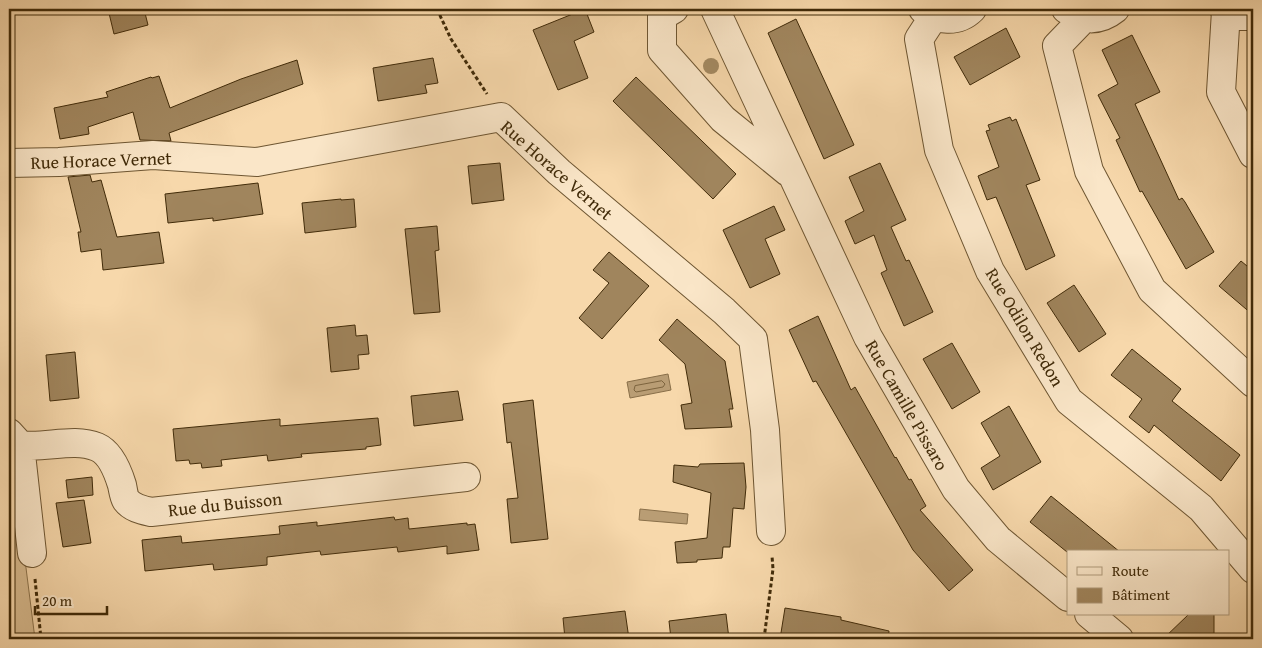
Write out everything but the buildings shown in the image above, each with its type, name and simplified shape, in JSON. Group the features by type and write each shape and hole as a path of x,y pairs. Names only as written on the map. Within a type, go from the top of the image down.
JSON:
{"street":[{"name":"Rue Camille Pissaro","path":"674,9 662,16 662,50 723,119 795,178"},
{"name":"Rue Camille Pissaro","path":"716,9 868,337 956,489 998,539 1067,596"},
{"name":"Rue Odilon Redon","path":"972,9 957,18 946,19 928,13 919,39 939,150 990,271 1069,401 1200,508 1253,569"},
{"path":"1115,9 1108,14 1096,18 1075,14 1057,46 1089,171 1152,290 1253,383"},
{"path":"1253,16 1236,16 1225,10 1221,92 1253,154"},
{"name":"Rue Horace Vernet","path":"9,163 59,162 153,155 257,162 501,117 560,172 724,311 753,339 765,430 771,531"},
{"path":"14,439 32,553"},
{"name":"Rue du Buisson","path":"14,439 34,447 82,442 99,448 112,460 122,484 126,500 136,508 151,512 466,478"},
{"path":"1091,616 1119,639"}],"path":[{"path":"436,9 451,39 501,117"},
{"path":"764,639 773,569 771,531"},
{"path":"32,553 41,639"}],"shaded area":[{"path":"9,473 14,473 35,639 9,639"}],"water":[{"path":"668,374 671,390 630,398 627,382"},
{"path":"640,509 688,514 687,524 639,520"}]}
